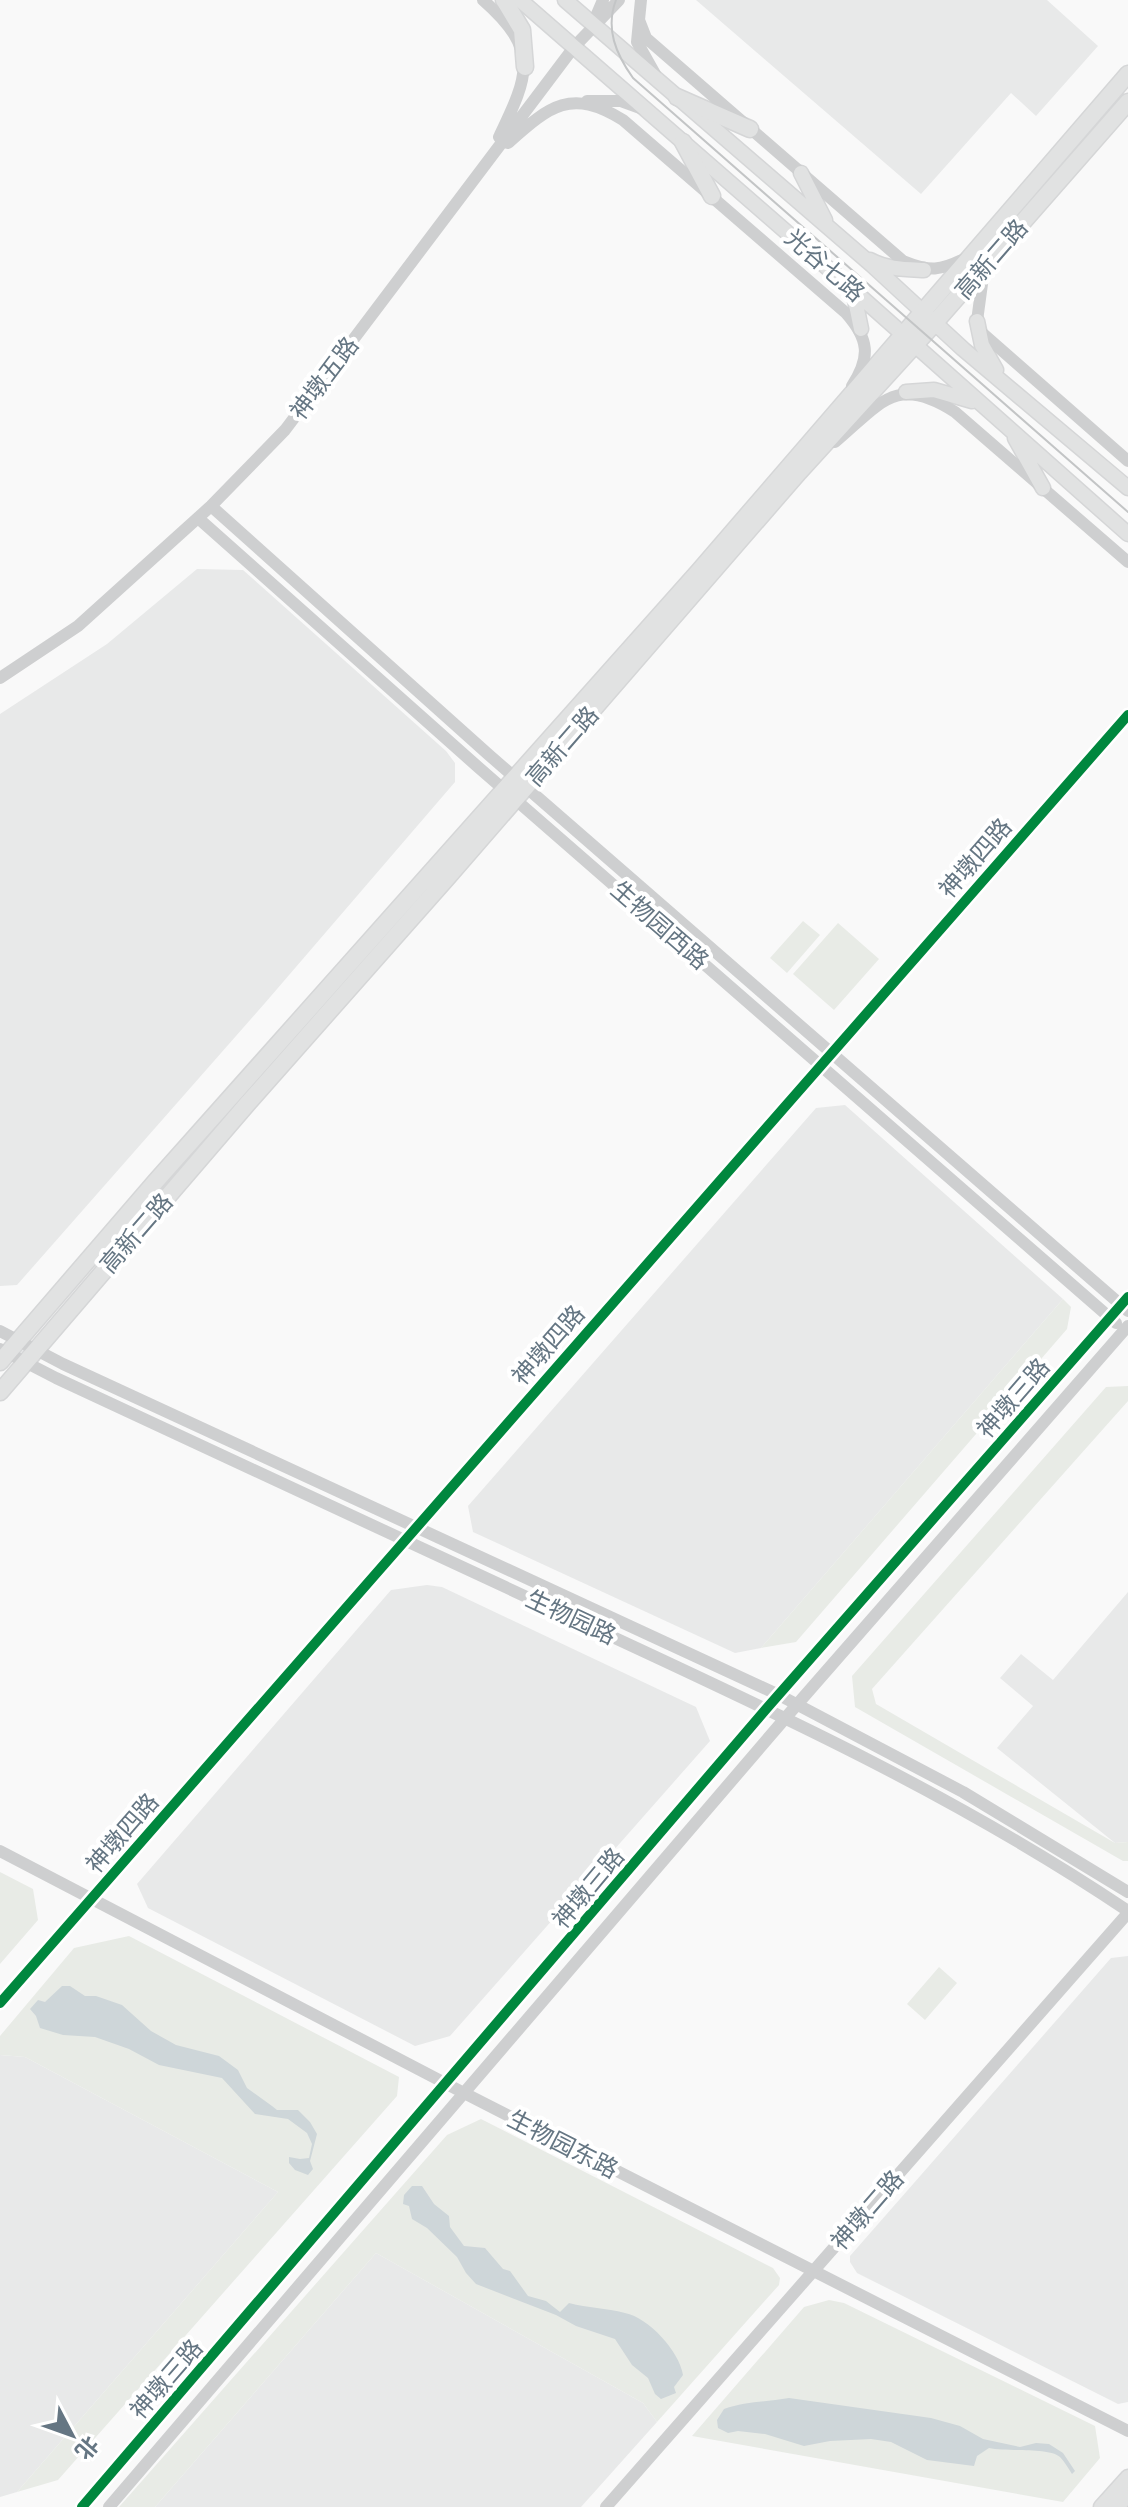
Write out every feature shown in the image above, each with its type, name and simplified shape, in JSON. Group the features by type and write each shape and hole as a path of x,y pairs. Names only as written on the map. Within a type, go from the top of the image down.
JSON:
{"main road":[{"path":"504,0 522,30 525,67"},
{"name":"光谷七路","path":"520,0 1128,534"},
{"name":"光谷七路","path":"565,0 1128,488"},
{"name":"高新二路","path":"7,1351 156,1181 799,472 909,339 922,311 1128,74"},
{"path":"677,97 750,129"},
{"name":"高新二路","path":"0,1392 833,414 909,339 935,323 1128,102"},
{"path":"683,142 712,196"},
{"path":"801,173 829,228"},
{"path":"860,254 879,265 924,270"},
{"path":"853,290 861,329"},
{"path":"977,321 982,345 1006,383"},
{"path":"906,392 934,390 983,405"},
{"path":"1008,427 1043,488"},
{"path":"1112,473 1128,480"},
{"path":"1101,2507 1128,2477"},
{"path":"1117,2507 1128,2495"}],"street":[{"path":"483,0 508,25 520,48 525,67 522,88 489,160"},
{"name":"神墩五路","path":"593,24 603,0"},
{"name":"神墩五路","path":"0,678 78,626 211,506 285,430 574,47 619,0"},
{"path":"641,0 637,42 661,83"},
{"path":"639,20 646,38 903,261 924,270 945,268 969,257"},
{"path":"489,160 545,111 572,102 621,101 647,110"},
{"path":"572,102 594,106 623,120 861,329 866,344 863,363 833,414"},
{"path":"985,266 977,321 981,332 1128,461"},
{"path":"799,472 882,402 906,392 932,397 955,412 1128,562"},
{"name":"生物园西路","path":"211,506 819,1066 1110,1318 1126,1328"},
{"name":"生物园西路","path":"198,518 1126,1304"},
{"name":"神墩四路","path":"0,2003 1128,715"},
{"name":"神墩三路","path":"82,2507 767,1708 1110,1318 1126,1304"},
{"name":"神墩三路","path":"109,2507 796,1705 1126,1328"},
{"name":"生物园路","path":"0,1331 7,1351 31,1356 779,1695 963,1792 1128,1892"},
{"name":"生物园路","path":"31,1356 404,1540 767,1708 955,1806 1088,1884 1128,1912"},
{"name":"生物园东路","path":"0,1851 464,2093 1128,2431"},
{"name":"神墩二路","path":"606,2507 1128,1912"}],"shaded area":[{"path":"696,0 1047,0 1098,46 1036,116 1011,93 921,194"},
{"path":"197,569 243,570 446,751 455,763 455,782 17,1285 0,1286 0,714 107,644"},
{"path":"803,921 820,935 787,973 770,958"},
{"path":"838,923 879,959 834,1010 793,974"},
{"path":"845,1105 1063,1299 761,1648 735,1653 473,1532 468,1506 816,1108"},
{"path":"1063,1299 1071,1307 1067,1329 796,1642 761,1648"},
{"path":"1128,1386 1128,1401 872,1689 876,1704 1115,1843 1128,1842 1128,1861 1123,1861 855,1707 852,1676 1106,1387"},
{"path":"427,1585 442,1587 696,1707 710,1741 450,2036 415,2046 148,1908 137,1884 391,1590"},
{"path":"1128,1592 1128,1842 1115,1843 997,1748 1033,1706 1000,1678 1021,1654 1053,1680"},
{"path":"0,1872 33,1889 38,1920 0,1964"},
{"path":"129,1936 399,2077 397,2096 58,2480 17,2492 278,2192 25,2057 0,2055 0,2036 74,1948"},
{"path":"1128,1956 1128,2402 1118,2404 857,2273 850,2256 1111,1958"},
{"path":"939,1967 957,1983 925,2020 907,2004"},
{"path":"62,1986 70,1986 85,1996 96,1996 122,2005 151,2031 176,2045 219,2056 238,2070 247,2088 277,2110 298,2110 317,2134 310,2161 313,2169 308,2175 295,2170 289,2163 289,2157 309,2158 312,2144 307,2133 288,2119 255,2114 222,2078 159,2065 129,2049 95,2037 63,2035 40,2028 30,2009 38,2000 45,2002"},
{"path":"0,2055 25,2057 278,2192 17,2492 0,2497"},
{"path":"481,2119 773,2268 780,2278 779,2285 657,2422 643,2403 376,2253 155,2507 119,2507 447,2135"},
{"path":"412,2186 422,2186 434,2204 449,2216 450,2227 464,2246 485,2248 503,2269 510,2271 528,2296 546,2301 560,2312 569,2303 625,2313 653,2328 669,2346 680,2366 683,2375 674,2387 676,2393 661,2399 655,2394 648,2378 632,2365 615,2339 476,2284 457,2257 427,2228 412,2219 409,2206 403,2204 404,2195"},
{"path":"376,2253 643,2403 657,2422 581,2507 155,2507"},
{"path":"829,2300 844,2303 1095,2426 1100,2458 1063,2502 692,2436 804,2307"},
{"path":"789,2398 931,2418 960,2426 983,2439 1020,2447 1049,2444 1063,2453 1075,2471 1072,2474 1060,2457 1047,2452 989,2448 977,2456 974,2466 927,2460 891,2442 871,2439 804,2446 765,2434 728,2433 718,2428 717,2420 724,2409"}],"tram line":[{"path":"616,0 612,21 614,41 633,78 1128,512"}],"cycle path":[{"path":"0,2003 1128,715"},
{"path":"82,2507 767,1708 1128,1297"}]}
